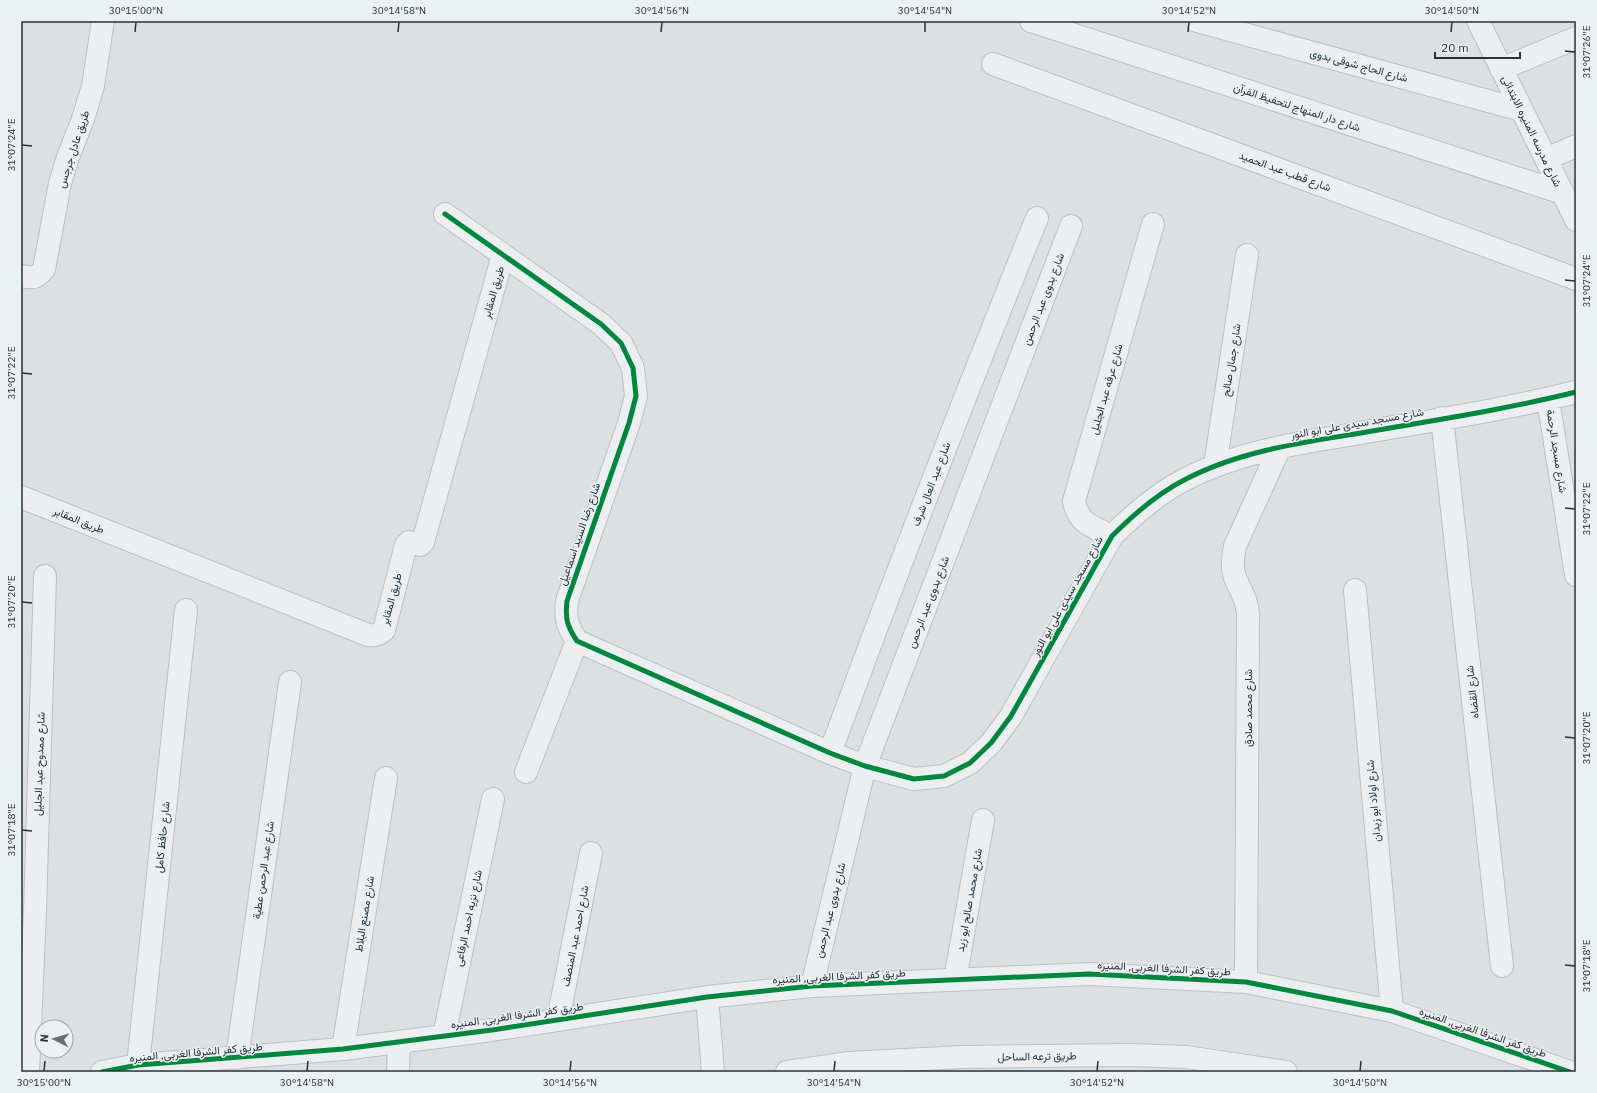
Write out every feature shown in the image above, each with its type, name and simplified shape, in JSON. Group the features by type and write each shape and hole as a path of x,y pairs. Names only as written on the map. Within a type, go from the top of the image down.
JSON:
{"street":[{"name":"طريق عادل جرجس","path":"30,276 44,269 60,183 93,86 103,21"},
{"name":"شارع دار المنهاج لتحفيظ القرآن","path":"1031,21 1563,193"},
{"name":"شارع الحاج شوقى بدوى","path":"1196,21 1522,110"},
{"name":"شارع مدرسه المنيره الابتدائى","path":"1478,21 1576,220"},
{"path":"1501,69 1576,38"},
{"name":"شارع قطب عبد الحميد","path":"994,64 1576,279"},
{"path":"1546,159 1576,146"},
{"name":"شارع رضا السيد اسماعيل","path":"444,214 601,324 621,343 633,368 636,396 566,601 565,616 569,630 577,641"},
{"name":"شارع عبد العال شرف","path":"830,753 981,354 1037,218"},
{"name":"شارع عرفه عبد الجليل","path":"1112,536 1082,521 1076,512 1074,501 1153,224"},
{"name":"شارع بدوى عبد الرحمن","path":"812,986 865,766 1071,226"},
{"name":"طريق المقابر","path":"21,496 368,635 374,636 379,634 384,630 406,545 409,542 420,545 423,542 503,255"},
{"name":"شارع جمال صالح","path":"1215,466 1247,255"},
{"name":"شارع مسجد سيدى على ابو النور","path":"865,766 914,779 944,776 970,763 991,743 1011,716 1112,536 1134,514 1159,495 1186,479 1215,466 1280,447 1548,399 1576,392"},
{"name":"شارع مسجد الرحمة","path":"1548,399 1576,575"},
{"name":"شارع القضاه","path":"1442,418 1502,966"},
{"name":"شارع محمد صادق","path":"1246,982 1248,608 1235,578 1232,562 1235,546 1280,447"},
{"name":"شارع ممدوح عبد الجليل","path":"28,1072 35,911 45,576"},
{"name":"شارع اولاد ابو زيدان","path":"1355,590 1392,1011"},
{"name":"شارع حافظ كامل","path":"138,1065 186,610"},
{"path":"526,772 577,641 830,753 865,766"},
{"name":"شارع عبد الرحمن عطية","path":"237,1058 290,682"},
{"name":"شارع مصنع البلاط","path":"343,1049 386,778"},
{"name":"شارع نزيه احمد الرفاعى","path":"444,1036 493,799"},
{"name":"شارع محمد صالح ابو زيد","path":"954,980 983,820"},
{"name":"شارع احمد عبد المنصف","path":"558,1020 591,853"},
{"name":"طريق كفر الشرفا الغربى, المنيره","path":"102,1072 138,1065 343,1049 558,1020 707,997 812,986 1089,974 1246,982 1392,1011 1570,1072"},
{"path":"707,997 713,1072"},
{"path":"398,1072 399,1042"},
{"name":"طريق ترعه الساحل","path":"787,1072 849,1067 1075,1064 1185,1065 1281,1071"}],"cycle path":[{"path":"445,214 601,324 621,343 633,368 636,396 629,423 567,601 566,613 568,622 577,641 830,753 865,766 914,779 944,776 970,763 991,743 1011,716 1112,536 1147,504 1186,479 1247,455 1290,445 1494,410 1576,392"},
{"path":"102,1072 138,1065 343,1049 492,1030 707,997 812,986 1089,974 1246,982 1392,1011 1570,1072"}]}
